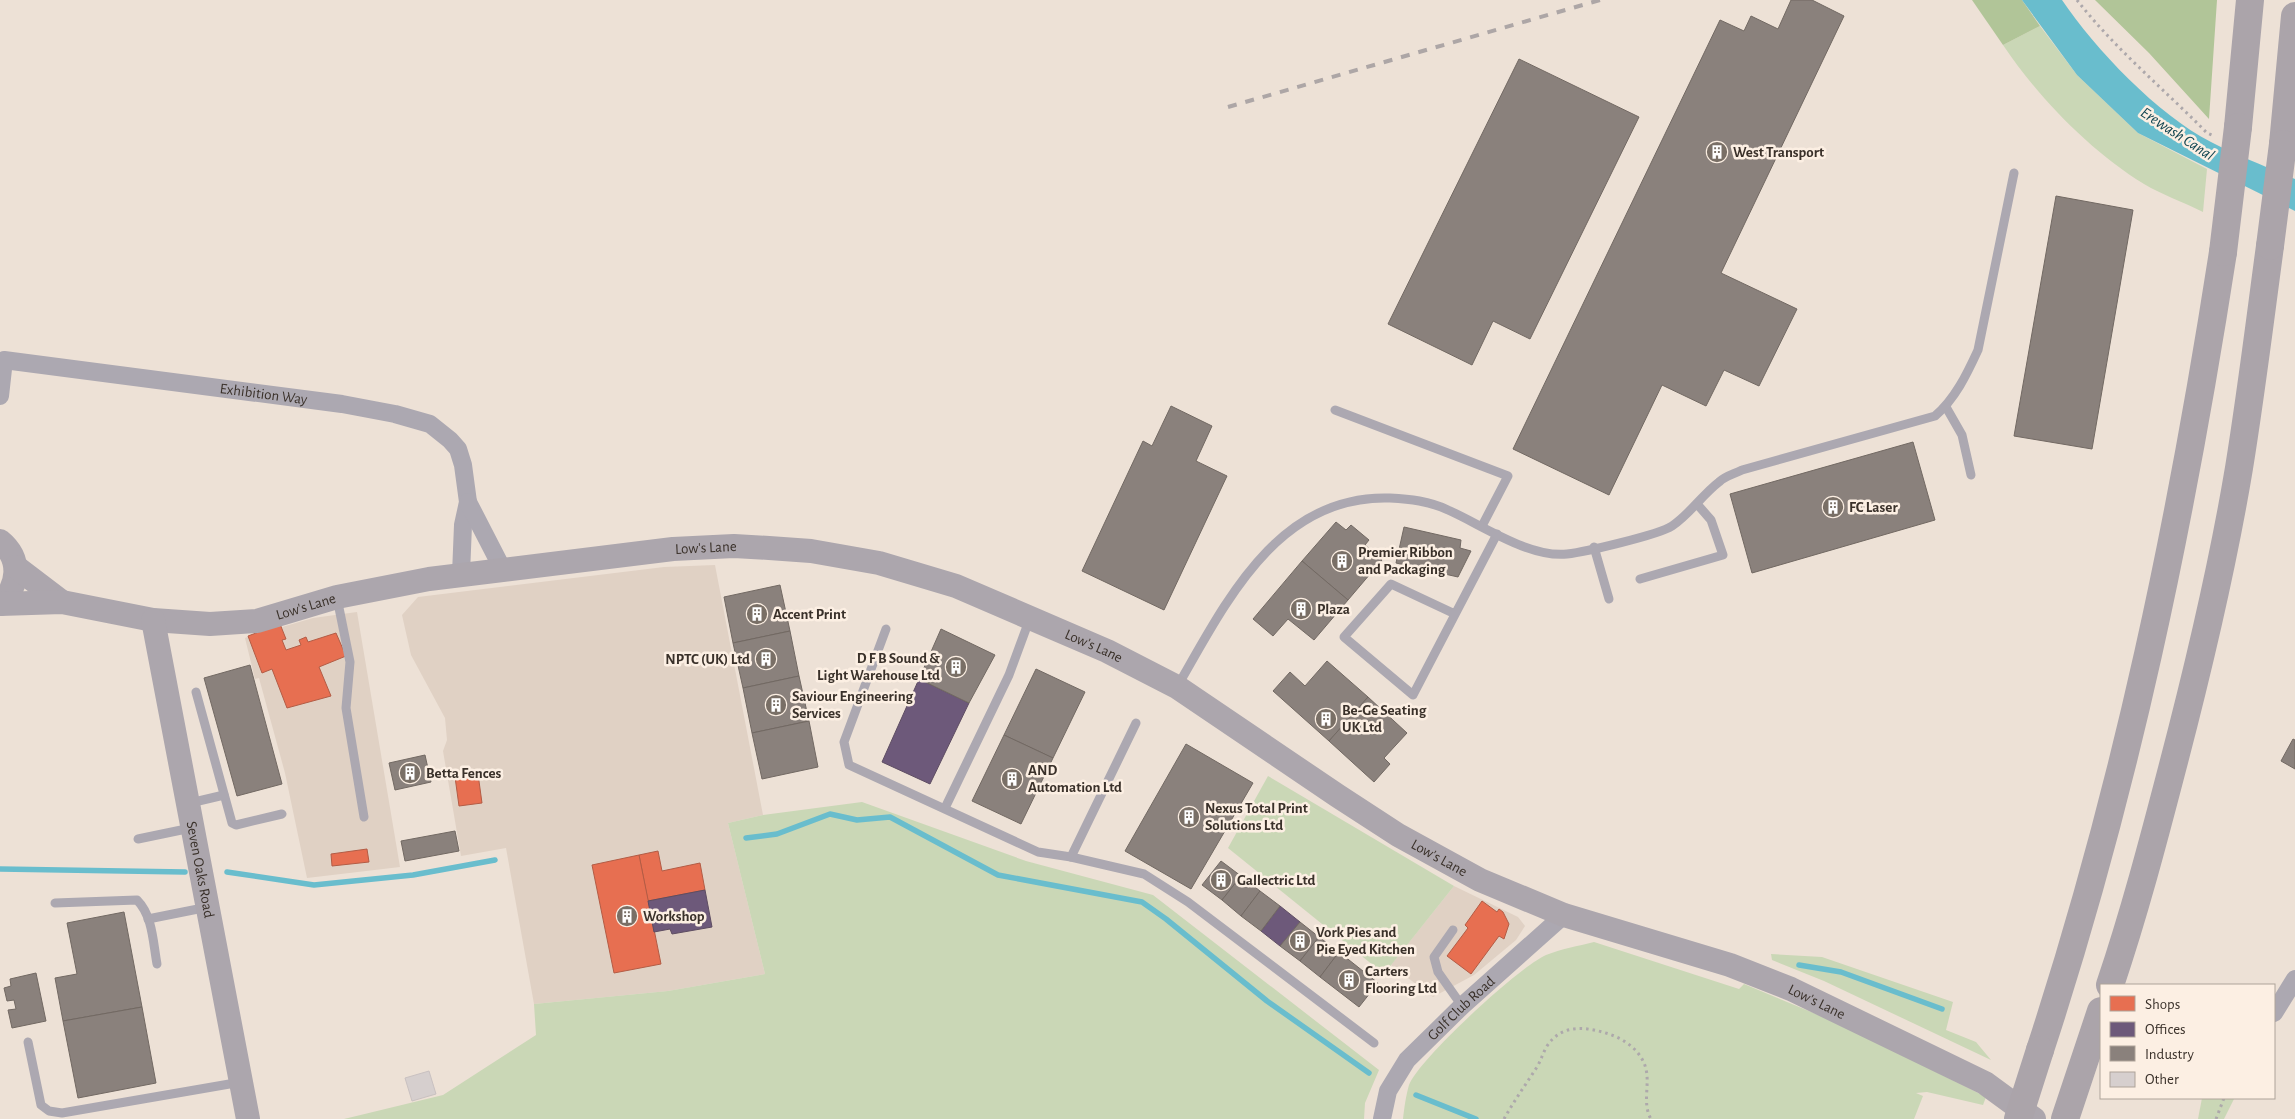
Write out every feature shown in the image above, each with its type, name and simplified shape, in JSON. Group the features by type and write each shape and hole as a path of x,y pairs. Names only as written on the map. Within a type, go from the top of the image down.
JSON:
{"highway":[{"path":"2018,1119 2070,959 2096,864 2163,591 2188,466 2223,252 2227,132 2250,0"},
{"path":"2110,984 2139,893 2191,697 2217,583 2239,468 2283,144 2295,16"},
{"path":"2065,1119 2100,1014"}],"street":[{"name":"Exhibition Way","path":"0,396 4,360 342,404 417,419 441,432 458,449 463,465 468,502 503,570"},
{"name":"Exhibition Way","path":"462,574 463,525 468,502"},
{"name":"Low's Lane","path":"0,604 13,588 16,568 13,556 2,538"},
{"name":"Low's Lane","path":"0,604 62,602 154,620 210,624 257,621 337,597 462,574 698,547 734,546 811,551 879,564 956,586 1107,651 1177,688 1398,834 1480,880 1564,915 1730,965 1791,989 1985,1083 2034,1119"},
{"name":"Low's Lane","path":"16,568 62,602"},
{"name":"Seven Oaks Road","path":"154,620 248,1119"},
{"name":"Golf Club Road","path":"1382,1119 1388,1091 1407,1060 1462,1006 1564,915"},
{"path":"2275,1011 2295,979"}],"lane":[{"path":"1177,688 1242,579 1261,556 1289,531 1315,515 1352,500 1378,498 1410,499 1433,503 1526,549 1566,554 1664,530 1697,504 1720,481 1742,470 1935,416 1946,407 1966,376 1978,350 2014,173"},
{"path":"1946,407 1962,435 1971,475"},
{"path":"1335,410 1508,476 1482,526"},
{"path":"1640,579 1723,555 1711,520 1697,504"},
{"path":"1455,614 1391,584 1344,637 1413,695 1497,534"},
{"path":"1594,547 1609,599"},
{"path":"337,597 350,662 346,708 364,817"},
{"path":"945,808 1009,674 1030,618"},
{"path":"886,629 844,742 849,765 1038,852 1071,857 1144,874 1188,902 1374,1043"},
{"path":"196,692 232,823 236,825 282,814"},
{"path":"1071,857 1136,723"},
{"path":"188,804 224,795"},
{"path":"138,840 193,828"},
{"path":"55,903 137,900 143,906 148,919 157,964"},
{"path":"148,919 208,907"},
{"path":"1453,930 1434,957 1438,972 1462,1006"},
{"path":"28,1042 41,1105 48,1111 62,1112 241,1082"}],"path":[{"path":"2077,0 2110,38 2207,133 2227,132"},
{"path":"1504,1119 1522,1087 1537,1066 1548,1044 1562,1032 1574,1028 1590,1028 1616,1037 1635,1049 1644,1064 1648,1085 1646,1110 1651,1119"},
{"path":"2216,1119 2224,1099"}],"shaded area":[{"path":"715,565 763,815 728,823 765,974 668,991 534,1004 506,848 461,856 443,751 447,740 445,718 411,655 402,615 418,597 664,567"},
{"path":"357,612 400,867 307,878 285,773 259,678 255,679 245,638 280,624 282,627 313,618"},
{"path":"1454,886 1518,917 1525,926 1516,940 1474,975 1433,997 1391,965"}],"green space":[{"path":"1972,0 2022,0 2040,26 2003,45"},
{"path":"2095,0 2217,0 2209,119 2149,53"},
{"path":"2040,26 2077,75 2138,133 2207,169 2203,212 2151,188 2124,171 2066,122 2032,84 2003,45"},
{"path":"1268,776 1454,886 1384,974 1228,848"},
{"path":"862,802 1026,861 1153,895 1379,1070 1365,1103 1364,1119 344,1119 443,1095 536,1035 534,1004 668,991 765,974 728,823 763,815"},
{"path":"1594,942 1739,989 1744,984 1845,1026 1986,1097 1983,1105 1927,1092 1916,1093 1923,1096 1914,1119 1403,1119 1409,1085 1417,1072 1431,1055 1471,1015 1515,977 1546,955"},
{"path":"1771,954 1822,957 1953,1002 1946,1030 1976,1042 1991,1060 1824,981 1772,960"},
{"path":"2202,1099 2234,1099 2224,1119 2198,1119"}],"water":[{"name":"Erewash Canal","path":"2022,0 2062,0 2110,59 2149,98 2170,115 2211,142 2295,179 2295,211 2138,133 2077,75"}],"building: Shops":[{"path":"280,624 286,639 282,640 286,650 301,645 299,640 306,637 308,642 336,633 346,656 319,667 331,696 287,708 272,669 262,673 248,636"},
{"path":"478,774 482,803 459,806 455,777"},
{"path":"367,849 369,862 332,866 331,854"},
{"path":"658,851 662,871 700,863 705,890 648,901 639,855"},
{"name":"Workshop","path":"639,855 661,964 614,973 592,865"},
{"path":"1482,901 1497,912 1499,909 1503,912 1509,924 1504,939 1499,936 1471,974 1447,956 1468,928 1465,925"}],"building: Offices":[{"path":"919,679 969,703 930,784 882,762"},
{"path":"705,890 712,927 672,934 670,929 654,932 648,901"},
{"path":"1280,906 1300,922 1280,946 1261,931"}],"building: Industry":[{"name":"West Transport","path":"1791,0 1812,0 1844,16 1721,273 1797,309 1759,386 1724,370 1706,406 1662,385 1609,495 1513,449 1720,20 1744,31 1751,16 1778,29"},
{"path":"1519,59 1639,117 1530,339 1493,321 1472,365 1388,324"},
{"path":"2056,196 2133,210 2092,449 2014,436"},
{"path":"1171,406 1212,426 1196,461 1227,476 1164,610 1082,571 1143,441 1152,446"},
{"name":"FC Laser","path":"1913,442 1935,520 1752,573 1730,494"},
{"name":"Premier Ribbon and Packaging","path":"1336,522 1346,530 1351,525 1369,540 1365,545 1382,560 1348,600 1302,561"},
{"path":"1404,527 1461,540 1460,548 1471,551 1458,577 1396,563"},
{"name":"Plaza","path":"1302,561 1348,600 1314,640 1288,619 1273,636 1253,619"},
{"name":"Accent Print","path":"780,585 790,631 733,643 724,597"},
{"name":"D F B Sound & Light Warehouse Ltd","path":"941,629 995,655 969,703 919,679"},
{"name":"NPTC (UK) Ltd","path":"790,631 799,676 743,688 733,643"},
{"name":"Be-Ge Seating UK Ltd","path":"1327,661 1368,697 1329,741 1273,691 1290,672 1305,686"},
{"path":"250,665 282,784 237,796 204,678"},
{"path":"1036,669 1085,692 1053,758 1004,735"},
{"name":"Saviour Engineering Services","path":"799,676 809,721 752,733 743,688"},
{"path":"1368,697 1407,733 1384,758 1390,764 1374,782 1329,741"},
{"path":"809,721 818,767 762,779 752,733"},
{"name":"AND Automation Ltd","path":"1004,735 1053,758 1021,824 972,801"},
{"path":"2293,739 2295,740 2295,769 2281,761"},
{"name":"Nexus Total Print Solutions Ltd","path":"1186,744 1253,783 1191,889 1125,851"},
{"name":"Betta Fences","path":"425,755 431,782 395,790 389,763"},
{"path":"455,831 459,851 405,861 401,841"},
{"name":"Gallectric Ltd","path":"1221,861 1241,876 1222,900 1202,885"},
{"path":"1241,876 1260,891 1241,916 1222,900"},
{"path":"1260,891 1280,906 1261,931 1241,916"},
{"path":"124,912 142,1007 63,1021 55,978 77,974 67,923"},
{"name":"Vork Pies and Pie Eyed Kitchen","path":"1300,922 1319,937 1300,961 1280,946"},
{"path":"1319,937 1339,952 1320,977 1300,961"},
{"name":"Carters Flooring Ltd","path":"1339,952 1378,983 1359,1007 1320,977"},
{"path":"36,973 46,1021 12,1028 8,1010 16,1009 14,1000 7,1001 4,988 11,986 10,979"},
{"path":"142,1007 156,1083 78,1098 63,1021"}],"building: Other":[{"path":"429,1071 436,1094 412,1101 405,1078"}],"waterway":[{"path":"746,838 777,834 830,814 857,820 890,817 998,875 1142,902 1166,919 1267,1001 1369,1073"},
{"path":"227,872 314,885 413,875 495,860"},
{"path":"0,869 185,872"},
{"path":"1799,965 1841,972 1942,1009"},
{"path":"1416,1095 1476,1119"}],"railway":[{"path":"1228,107 1600,0"}],"place":[{"name":"West Transport","path":"1717,152"},
{"name":"FC Laser","path":"1833,507"},
{"name":"Premier Ribbon and Packaging","path":"1342,561"},
{"name":"Plaza","path":"1301,609"},
{"name":"Accent Print","path":"757,614"},
{"name":"NPTC (UK) Ltd","path":"766,659"},
{"name":"D F B Sound & Light Warehouse Ltd","path":"956,667"},
{"name":"Saviour Engineering Services","path":"776,705"},
{"name":"Be-Ge Seating UK Ltd","path":"1326,719"},
{"name":"Betta Fences","path":"410,773"},
{"name":"AND Automation Ltd","path":"1012,779"},
{"name":"Nexus Total Print Solutions Ltd","path":"1189,817"},
{"name":"Gallectric Ltd","path":"1221,880"},
{"name":"Workshop","path":"627,916"},
{"name":"Vork Pies and Pie Eyed Kitchen","path":"1300,941"},
{"name":"Carters Flooring Ltd","path":"1349,980"}]}
